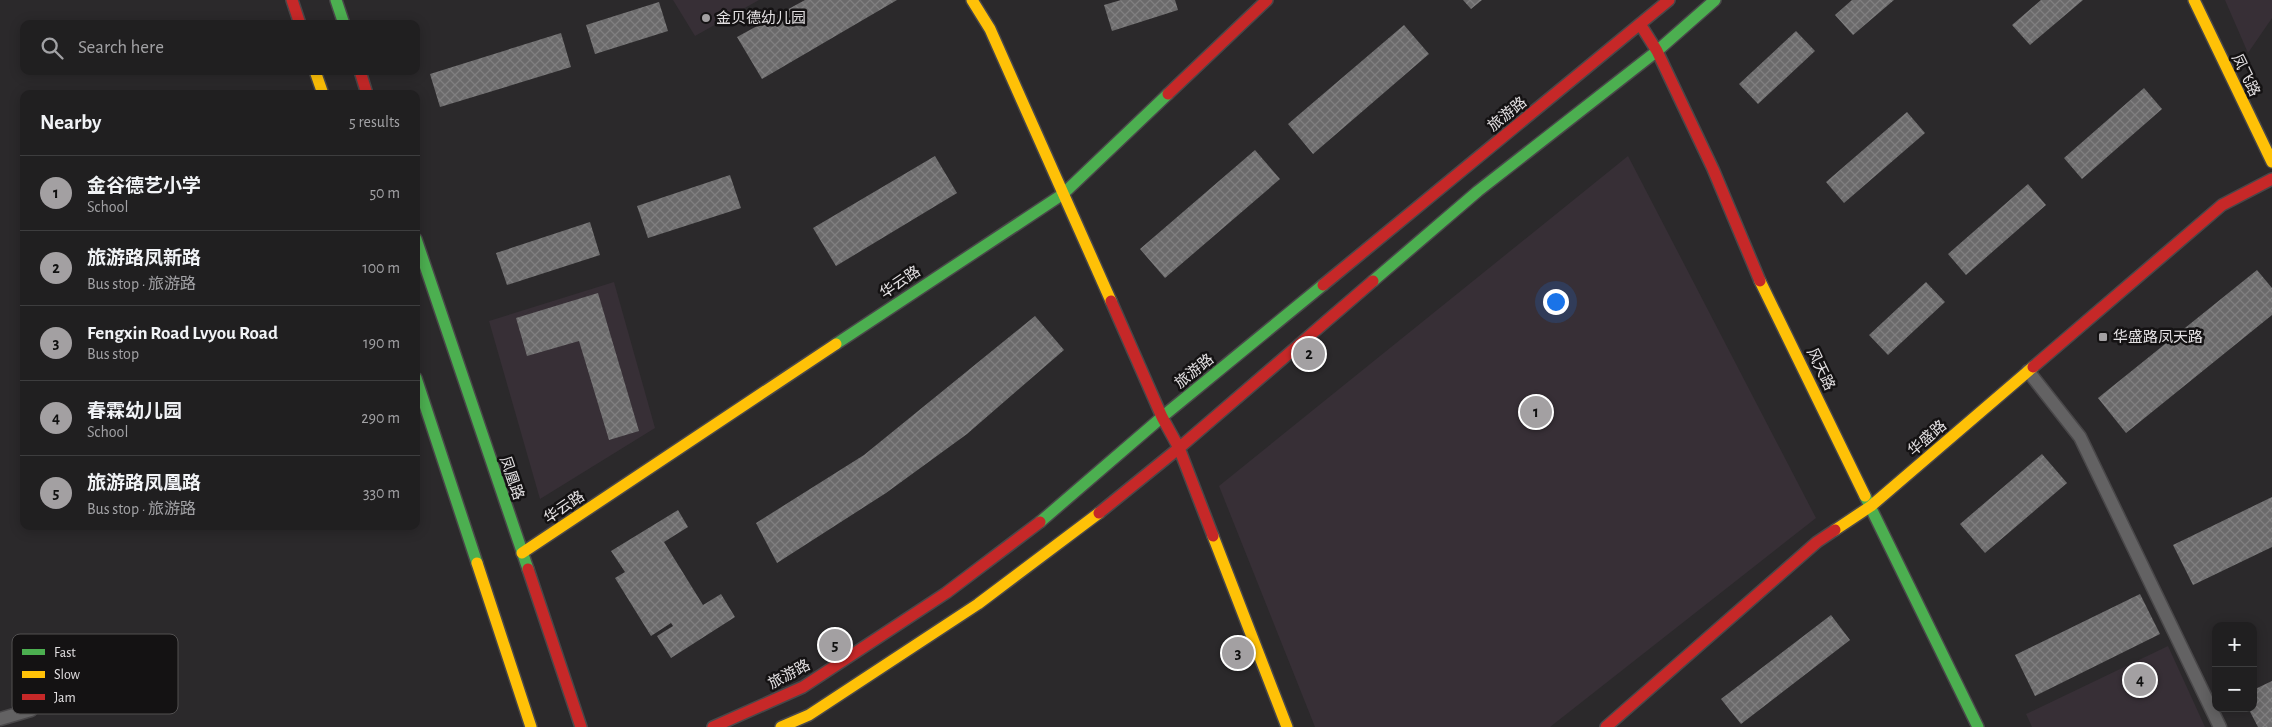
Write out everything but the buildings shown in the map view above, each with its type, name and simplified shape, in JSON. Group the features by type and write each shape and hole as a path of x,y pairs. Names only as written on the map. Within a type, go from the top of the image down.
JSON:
{"street":[{"path":"292,0 299,20"},
{"path":"336,0 343,20"},
{"path":"972,0 990,29 1162,417 1178,448 1287,727"},
{"name":"华云路","path":"522,553 998,235 1063,194 1267,0"},
{"name":"旅游路","path":"713,727 802,686 946,593 1059,506 1162,417 1669,0"},
{"path":"782,727 809,715 978,604 1068,538 1178,448 1478,191 1657,51 1716,0"},
{"name":"凤飞路","path":"2194,0 2272,162"},
{"name":"风天路","path":"1640,24 1657,51 1713,169 1757,276 1978,727"},
{"path":"316,75 322,90"},
{"path":"361,75 367,90"},
{"name":"华盛路","path":"1606,727 1817,542 1871,506 2222,205 2272,179"},
{"name":"凤凰路","path":"420,251 581,727"},
{"path":"2028,371 2080,438 2220,727"},
{"path":"420,390 531,727"},
{"path":"0,719 17,714"}],"shaded area":[{"name":"金贝德幼儿园","path":"673,0 759,0 695,36"},
{"path":"2225,0 2272,0 2272,18 2248,53"},
{"path":"1628,156 1816,518 1550,727 1315,727 1219,486"},
{"path":"614,282 655,428 540,499 489,321"},
{"path":"2168,646 2205,727 2032,727 2026,714"}],"traffic: fast":[{"path":"336,0 343,20"},
{"path":"1373,281 1478,191 1657,51 1715,0"},
{"path":"836,344 1063,194 1168,94"},
{"path":"420,251 528,569"},
{"path":"1040,522 1162,417 1323,285"},
{"path":"420,390 477,563"},
{"path":"1865,496 1978,727"}],"traffic: slow":[{"path":"972,0 990,29 1111,301"},
{"path":"2194,0 2272,162"},
{"path":"316,75 322,90"},
{"path":"1760,281 1865,496"},
{"path":"522,553 836,344"},
{"path":"1835,530 1871,506 2033,367"},
{"path":"781,727 809,715 978,604 1099,513"},
{"path":"1213,536 1287,727"},
{"path":"477,563 531,727"}],"traffic: jam":[{"path":"292,0 299,20"},
{"path":"1168,94 1267,0"},
{"path":"1323,285 1669,0"},
{"path":"1640,24 1657,51 1713,169 1760,281"},
{"path":"361,75 366,90"},
{"path":"2033,367 2222,205 2272,179"},
{"path":"1099,513 1179,448 1373,281"},
{"path":"1111,301 1162,417 1179,448 1213,536"},
{"path":"713,727 803,687 946,593 1040,522"},
{"path":"1606,727 1817,542 1835,530"},
{"path":"528,569 581,727"}],"place":[{"name":"金贝德幼儿园","path":"706,18"},
{"name":"华盛路凤天路","path":"2103,337"},
{"name":"旅游路凤新路","path":"1309,354"},
{"name":"金谷德艺小学","path":"1536,412"},
{"name":"旅游路凤凰路","path":"835,645"},
{"name":"Fengxin Road Lvyou Road","path":"1238,653"},
{"name":"春霖幼儿园","path":"2140,680"}]}
